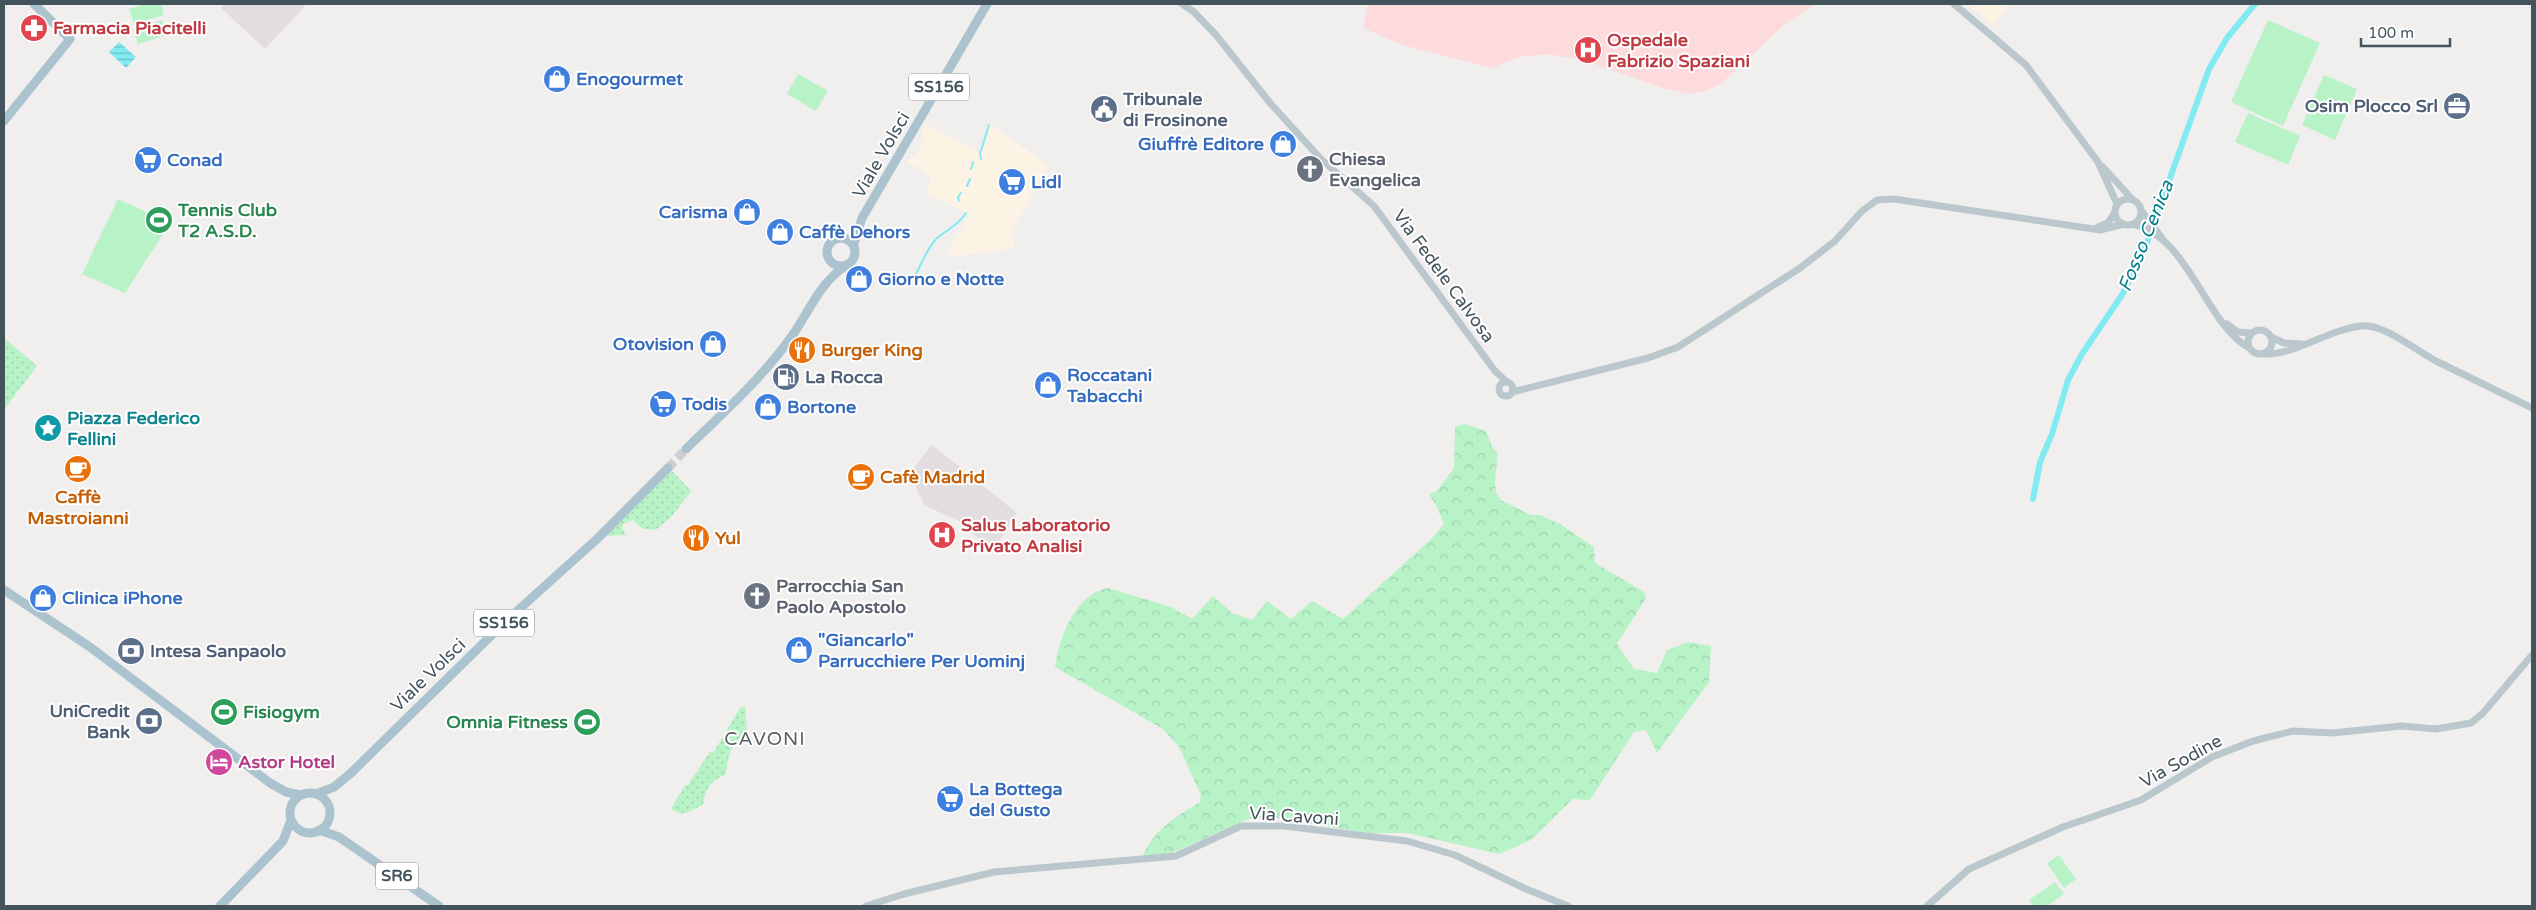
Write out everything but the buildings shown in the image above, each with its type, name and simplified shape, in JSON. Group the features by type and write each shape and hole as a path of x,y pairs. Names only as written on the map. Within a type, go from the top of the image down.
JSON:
{"main road":[{"path":"4,121 70,39 34,4"},
{"name":"Viale Volsci","path":"823,288 830,260 828,246 850,231 862,218 987,4"},
{"name":"Viale Volsci","path":"686,449 739,398 789,340 823,288 838,270 847,265 855,256 854,244 862,218"},
{"path":"839,238 847,239 854,244"},
{"path":"830,260 836,265 847,265"},
{"name":"Viale Volsci","path":"329,806 333,794 342,781 506,621 597,539 668,468"},
{"path":"4,590 90,647 270,783 283,795 290,810 291,820 283,841"},
{"name":"Viale Volsci","path":"316,794 325,792 342,781"},
{"path":"270,783 286,792 301,795"},
{"path":"220,906 283,841 292,836 315,832 330,817 329,806 326,800 316,794"},
{"name":"SS156","path":"301,795 316,794"},
{"path":"290,810 292,804 301,795"},
{"name":"SR6","path":"330,817 337,830 355,847"},
{"path":"291,820 301,830 315,832"},
{"name":"SR6","path":"315,832 330,833 355,847 439,906"}],"street":[{"name":"Via Fedele Calvosa","path":"1182,4 1194,12 1216,35 1271,104 1320,158 1374,206 1495,372 1510,387"},
{"path":"1954,4 2026,65 2098,162 2133,200 2166,244 2187,268 2230,332 2255,353 2288,352 2302,344 2353,328 2362,326 2375,328 2532,408"},
{"path":"2093,229 2108,223 2115,212 2117,204 2098,162"},
{"path":"1510,387 1507,396 1502,395 1499,387 1502,383 1510,387 1528,388 1648,358 1678,347 1800,268 1835,241 1862,211 1877,200 1894,199 2093,229 2106,229 2124,224 2133,224 2145,226 2157,232"},
{"path":"2117,204 2125,199 2133,200"},
{"path":"2133,224 2139,218 2140,210"},
{"path":"2115,212 2118,220 2124,224"},
{"path":"2221,318 2238,332 2251,333 2262,330 2284,344 2302,344"},
{"path":"2246,346 2251,333"},
{"path":"2263,354 2272,346 2271,337"},
{"name":"Via Fedele Calvosa","path":"1495,372 1499,387"},
{"name":"Via Sodine","path":"1927,906 1969,869 2064,827 2141,800 2212,756 2253,741 2293,731 2332,733 2401,726 2436,729 2471,723 2483,713 2532,655"},
{"name":"Via Cavoni","path":"866,906 904,894 994,872 1176,856 1241,826 1284,826 1330,833 1390,838 1454,854 1526,889 1568,906"}],"shaded area":[{"path":"225,4 307,4 265,49 221,8"},
{"name":"Ospedale Fabrizio Spaziani","path":"1368,4 1815,4 1784,25 1721,84 1705,91 1691,94 1665,89 1586,61 1565,57 1547,54 1520,57 1491,68 1402,45 1363,28"},
{"path":"1967,4 2008,4 1994,26"},
{"path":"925,124 981,153 990,124 1048,165 1012,231 1014,248 951,257 948,251 970,214 926,194 931,176 906,161 915,156 924,139 921,131"},
{"path":"932,445 1017,513 992,553 984,547 986,543 964,528 965,524 924,505 910,473"}],"green space":[{"path":"146,4 161,4 164,15 134,24 129,9"},
{"path":"162,20 167,35 138,44 133,29"},
{"path":"2268,20 2320,43 2283,126 2231,102"},
{"path":"798,74 828,91 816,111 787,94"},
{"path":"2324,75 2357,89 2335,140 2302,125"},
{"path":"2248,113 2300,136 2288,165 2235,142"},
{"path":"118,199 170,223 125,293 82,274"},
{"path":"4,338 37,366 4,410"},
{"path":"1464,424 1486,431 1492,447 1498,453 1495,481 1496,493 1501,500 1531,515 1540,515 1560,524 1594,547 1595,563 1644,592 1646,598 1617,644 1634,669 1657,673 1667,650 1688,642 1711,646 1709,682 1657,753 1646,730 1634,732 1590,800 1573,799 1531,840 1499,854 1408,833 1367,833 1271,817 1248,819 1181,849 1164,855 1142,858 1146,848 1159,832 1174,819 1200,802 1201,795 1179,747 1163,729 1055,667 1060,643 1078,608 1096,592 1108,588 1171,607 1192,619 1213,596 1232,613 1252,620 1267,601 1291,619 1312,601 1343,619 1431,539 1444,524 1429,494 1437,491 1454,468 1455,427"},
{"path":"672,471 691,491 672,516 657,529 650,530 644,528 633,520 623,524 622,528 626,535 604,536"},
{"path":"745,706 747,730 744,736 735,742 730,752 725,775 709,786 703,805 684,813 671,809 685,785 688,785 710,752 713,753 740,708"},
{"path":"2059,855 2076,879 2064,888 2047,863"},
{"path":"2055,882 2064,894 2047,906 2033,906 2029,900"}],"water":[{"path":"119,42 136,57 126,68 109,52"}],"waterway":[{"name":"Fosso Cenica","path":"2033,499 2040,462 2052,434 2068,380 2082,354 2122,295 2145,248 2209,69 2227,38 2255,4"},
{"path":"981,159 980,154 989,125"},
{"path":"971,169 973,162"},
{"path":"967,186 970,179"},
{"path":"959,201 958,197 961,193"},
{"path":"916,274 936,239 966,213"}],"tunnel":[{"path":"668,468 686,449"}],"place":[{"name":"Farmacia Piacitelli","path":"34,28"},
{"name":"Ospedale Fabrizio Spaziani","path":"1588,50"},
{"name":"Enogourmet","path":"557,79"},
{"name":"Osim Plocco Srl","path":"2457,106"},
{"name":"Tribunale di Frosinone","path":"1104,109"},
{"name":"Giuffrè Editore","path":"1283,144"},
{"name":"Conad","path":"148,160"},
{"name":"Chiesa Evangelica","path":"1310,169"},
{"name":"Lidl","path":"1012,182"},
{"name":"Carisma","path":"747,212"},
{"name":"Tennis Club T2 A.S.D.","path":"159,220"},
{"name":"Caffè Dehors","path":"780,232"},
{"name":"Giorno e Notte","path":"859,279"},
{"name":"Otovision","path":"713,344"},
{"name":"Burger King","path":"802,350"},
{"name":"La Rocca","path":"786,377"},
{"name":"Roccatani Tabacchi","path":"1048,385"},
{"name":"Todis","path":"663,404"},
{"name":"Bortone","path":"768,407"},
{"name":"Piazza Federico Fellini","path":"48,428"},
{"name":"Caffè Mastroianni","path":"78,469"},
{"name":"Cafè Madrid","path":"861,477"},
{"name":"Salus Laboratorio Privato Analisi","path":"942,535"},
{"name":"Yul","path":"696,538"},
{"name":"Parrocchia San Paolo Apostolo","path":"757,596"},
{"name":"Clinica iPhone","path":"43,598"},
{"name":"\"Giancarlo\" Parrucchiere Per Uominj","path":"799,650"},
{"name":"Intesa Sanpaolo","path":"131,651"},
{"name":"Fisiogym","path":"224,712"},
{"name":"UniCredit Bank","path":"149,721"},
{"name":"Omnia Fitness","path":"587,722"},
{"name":"Astor Hotel","path":"219,762"},
{"name":"La Bottega del Gusto","path":"950,799"}],"district":[{"name":"CAVONI","path":"765,739"}]}
